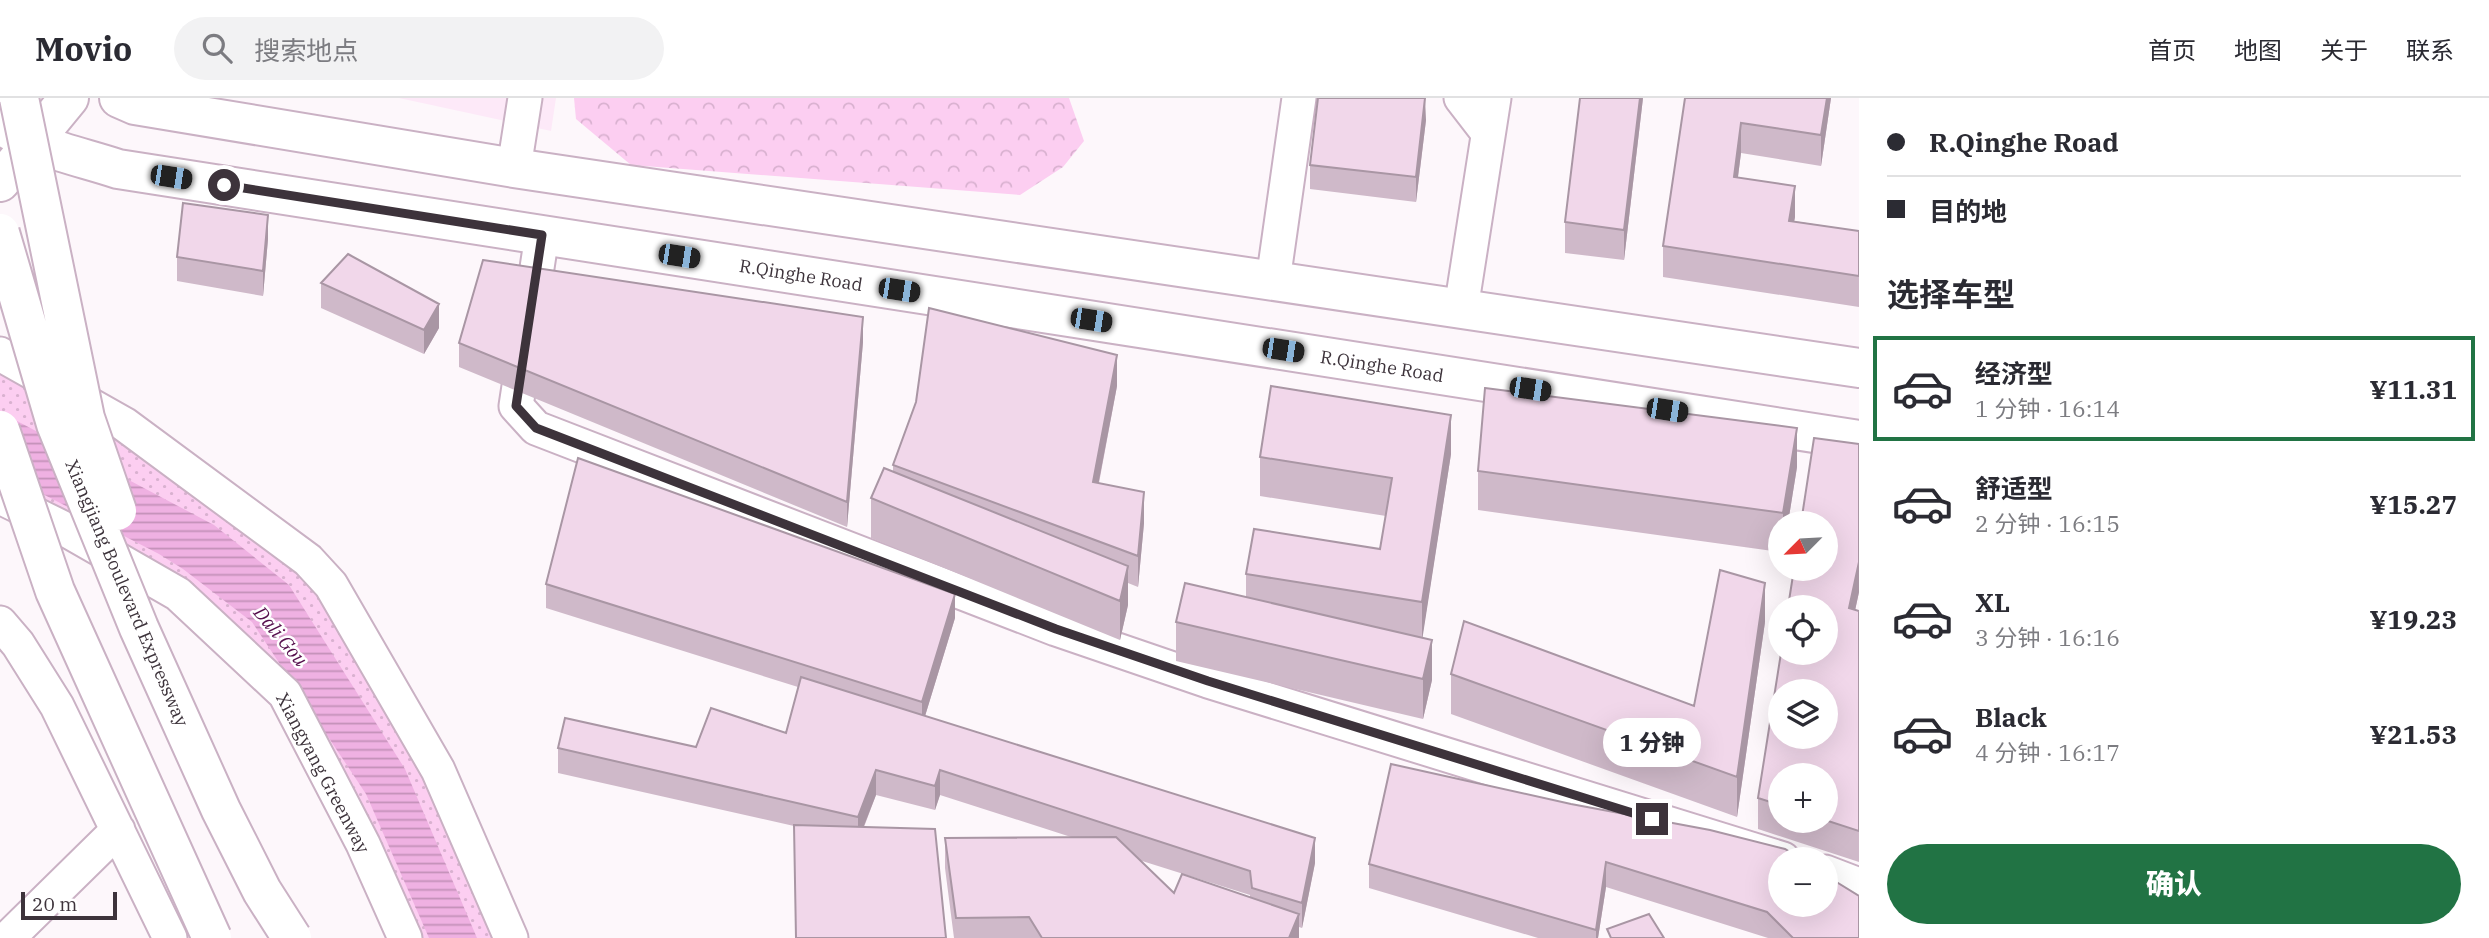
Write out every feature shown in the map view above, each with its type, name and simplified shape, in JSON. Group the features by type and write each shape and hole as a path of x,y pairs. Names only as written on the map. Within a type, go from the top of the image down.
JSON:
{"main road":[{"path":"19,98 85,418 221,810"},
{"path":"0,182 16,132 69,98"},
{"path":"118,98 135,105 514,168 1859,368"},
{"name":"R.Qinghe Road","path":"16,132 118,169 1859,440"},
{"name":"Xiangjiang Boulevard Expressway","path":"0,233 56,424 139,628 221,810 262,891 292,938"},
{"path":"0,430 55,591 212,938"}],"street":[{"path":"514,168 525,98"},
{"path":"1461,98 1488,133"},
{"path":"1461,309 1494,98"},
{"path":"1273,281 1305,105"},
{"path":"542,235 516,406 536,428 1069,634 1208,681 1768,854"},
{"path":"0,354 124,424 308,560 331,584 438,770 511,938"},
{"name":"Xiangyang Greenway","path":"0,497 63,527 178,594 285,694 363,844 405,938"},
{"path":"0,623 18,644 57,706 170,938"},
{"path":"8,938 118,830"},
{"path":"1838,877 1859,886"}],"shaded area":[{"path":"399,98 556,98 551,131"}],"green space":[{"path":"574,98 1069,98 1084,141 1063,167 1020,195 631,165 576,119"},
{"path":"0,358 308,560 512,938 405,938 285,694 178,594 0,497"}],"water":[{"name":"Dali Gou","path":"0,412 214,525 289,585 405,769 477,938 429,938 366,794 252,622 159,554 0,472"}],"building":[{"path":"1318,98 1425,98 1416,177 1310,165"},
{"path":"1580,98 1640,98 1624,230 1565,222"},
{"path":"1685,98 1827,98 1821,135 1741,123 1734,177 1795,186 1789,221 1859,231 1859,276 1663,246"},
{"path":"183,203 268,215 263,271 177,257"},
{"path":"348,254 439,304 424,330 321,283"},
{"path":"483,260 863,317 847,502 459,343"},
{"path":"929,308 1117,355 1093,482 1144,492 1138,556 893,465 916,402"},
{"path":"1271,386 1451,415 1422,602 1246,574 1254,529 1380,549 1392,478 1260,457"},
{"path":"1485,388 1797,428 1783,511 1478,471"},
{"path":"1814,438 1859,444 1859,562 1849,608 1859,611 1859,831 1838,824 1838,763 1768,763 1768,801 1758,798 1768,735 1768,749 1838,749 1838,679 1777,679 1779,665 1838,665 1838,595 1790,595 1792,581 1838,581 1838,511 1803,511"},
{"path":"578,458 955,594 922,702 546,584"},
{"path":"884,468 1128,566 1120,601 871,498"},
{"path":"1720,570 1765,583 1737,777 1451,674 1464,621 1694,706"},
{"path":"1185,583 1432,640 1423,679 1176,622"},
{"path":"801,677 1315,838 1302,903 1252,888 1250,871 940,770 935,786 876,770 858,817 558,748 565,718 696,747 711,708 786,733"},
{"path":"1391,764 1571,804 1710,830 1777,847 1768,847 1768,913 1606,862 1596,930 1369,864"},
{"path":"794,825 935,829 946,938 796,938"},
{"path":"1116,837 1174,893 1182,874 1299,914 1289,938 1042,938 1029,917 956,918 945,838"},
{"path":"1838,883 1859,896 1859,938 1793,938 1772,917 1838,917"},
{"path":"1649,914 1664,938 1611,938 1607,929"}],"route":[{"path":"224,185 542,235 516,406 536,428 1056,629 1208,681 1652,819"}]}
